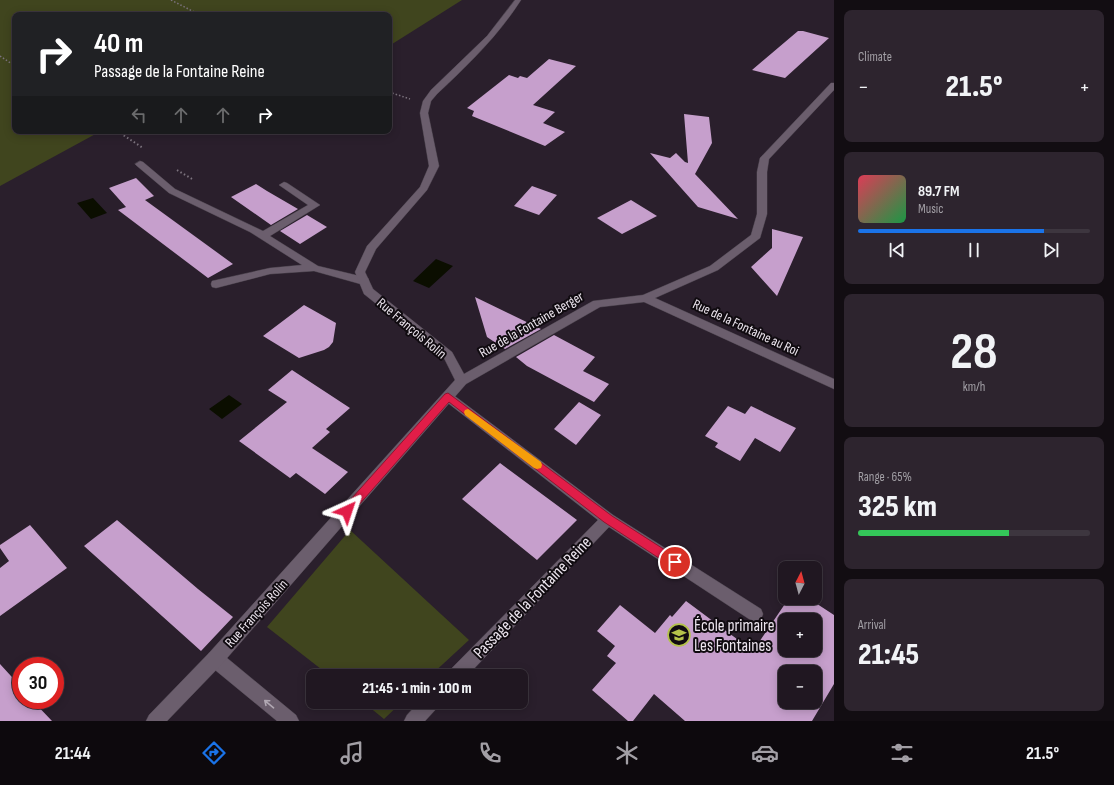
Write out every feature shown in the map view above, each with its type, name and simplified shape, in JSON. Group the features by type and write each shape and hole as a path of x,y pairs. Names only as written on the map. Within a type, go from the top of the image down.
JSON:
{"street":[{"path":"364,281 360,272 371,248 424,188 434,166 424,113 427,101 434,92 491,38 518,0"},
{"name":"Rue de la Fontaine Berger","path":"462,380 597,304 645,298 714,268 756,236 762,214 762,172 765,158 834,85"},
{"path":"140,164 172,191 229,217 263,236 314,268 364,281"},
{"path":"263,236 314,205 284,185"},
{"path":"216,284 270,272 314,268"},
{"name":"Rue François Rolin","path":"155,721 216,659 462,380 448,355 368,291 364,281"},
{"name":"Rue de la Fontaine au Roi","path":"645,298 834,384"},
{"path":"448,397 608,519 755,614"},
{"name":"Passage de la Fontaine Reine","path":"463,669 608,519"},
{"path":"216,659 290,721"},
{"path":"413,721 424,709"}],"path":[{"path":"171,0 194,12"},
{"path":"0,56 12,64"}],"green space":[{"path":"0,0 462,0 392,44 392,12 12,12 12,134 95,134 0,186"},
{"path":"350,530 469,640 438,669 321,669 267,627"},
{"path":"372,709 395,709 384,719"}],"shaded area":[{"path":"93,198 107,213 91,219 77,203"},
{"path":"436,259 453,266 429,288 413,281"},
{"path":"229,395 242,404 222,419 209,409"}],"building":[{"path":"798,31 829,38 785,78 752,70"},
{"path":"549,59 576,66 533,105 555,112 543,123 565,132 545,146 472,116 474,111 467,108 509,75 518,78 520,76 527,78"},
{"path":"684,114 709,117 712,143 695,174 738,219 698,207 650,153 670,158 676,153 688,163"},
{"path":"136,178 154,196 145,200 233,264 208,278 118,210 126,207 109,188"},
{"path":"256,184 298,209 271,225 231,197"},
{"path":"532,186 557,195 539,215 514,206"},
{"path":"631,200 657,216 622,234 597,218"},
{"path":"307,215 327,227 300,244 280,231"},
{"path":"772,229 803,237 777,296 751,267 772,248"},
{"path":"475,297 541,329 505,349 487,337"},
{"path":"304,305 336,323 333,342 329,347 299,358 263,336"},
{"path":"554,335 595,357 583,371 609,384 594,402 527,366 516,357"},
{"path":"292,370 350,408 326,429 330,432 312,448 348,472 325,494 296,473 290,478 239,441 287,402 268,390"},
{"path":"579,402 601,415 576,445 554,429"},
{"path":"728,406 745,414 751,406 796,428 780,452 755,438 740,461 715,447 718,443 705,436"},
{"path":"500,463 577,520 537,560 462,499"},
{"path":"117,520 233,617 201,651 84,546"},
{"path":"30,525 67,568 0,616 0,568 9,561 0,548 0,545"},
{"path":"686,601 753,651 778,614 778,657 822,657 822,613 779,613 784,605 819,605 834,615 834,684 822,704 822,665 778,665 778,709 819,709 812,721 685,721 654,694 633,721 628,721 592,690 616,663 607,656 615,646 597,631 620,605 655,633 670,615 672,617"},
{"path":"0,664 12,677 12,709 41,709 52,721 0,721"}],"slow traffic":[{"path":"468,412 537,465"}],"place":[{"name":"École primaire Les Fontaines","path":"679,635"}],"route":[{"path":"347,511 448,397 608,519 675,562"}]}
